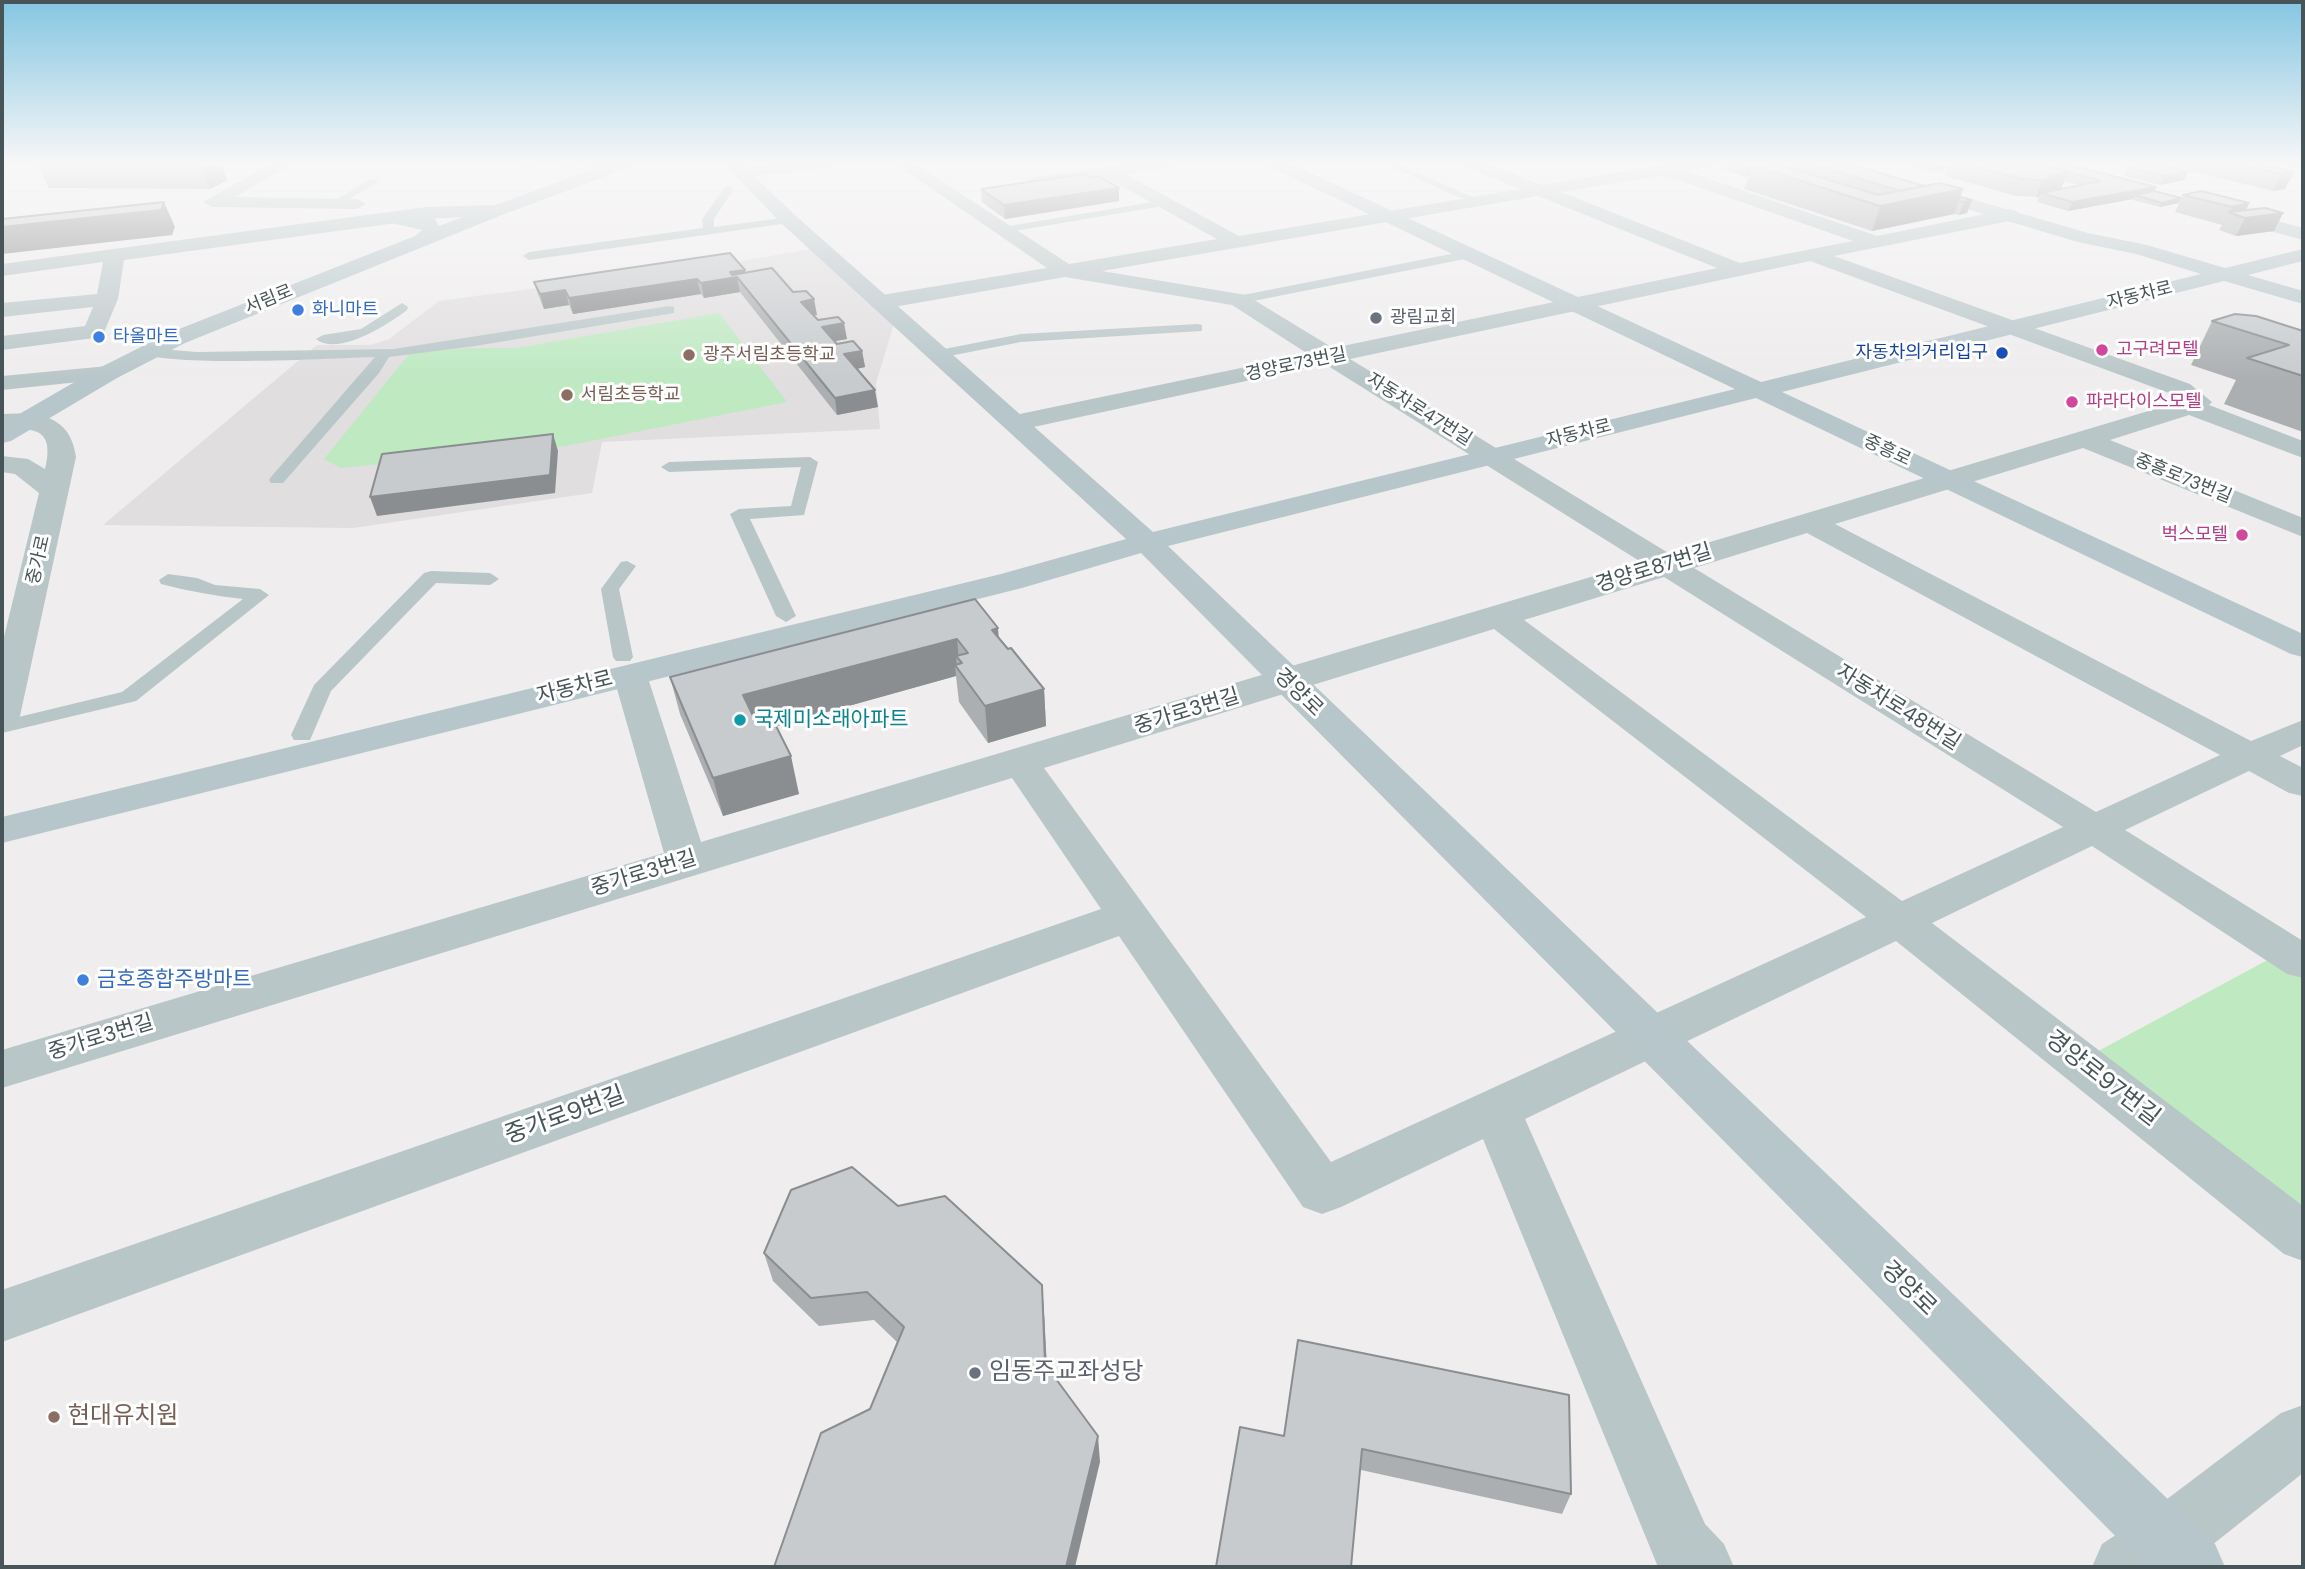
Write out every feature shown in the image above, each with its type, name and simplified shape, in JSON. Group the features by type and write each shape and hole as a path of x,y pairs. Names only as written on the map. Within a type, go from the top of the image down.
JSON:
{"street":[{"path":"2,270 270,235"},
{"path":"423,239 427,235"},
{"name":"서림로","path":"2,435 149,352 235,314 433,235"},
{"name":"경양로","path":"806,235 1147,542 1652,1037 2161,1558"},
{"name":"자동차로47번길","path":"1011,235 1065,271 1238,300 1492,455"},
{"path":"1223,235 1236,242"},
{"path":"882,302 1276,235"},
{"name":"중흥로","path":"1431,235 2303,647"},
{"path":"1651,235 1738,269"},
{"path":"1855,235 1875,242"},
{"name":"경양로73번길","path":"1015,423 1909,235"},
{"path":"2091,235 2303,298"},
{"path":"2094,236 2202,246"},
{"path":"2094,236 2117,269 2121,286 2108,303"},
{"path":"2249,248 2303,248"},
{"path":"1812,254 2181,389 2199,402 2190,407"},
{"name":"자동차로","path":"2,811 302,735 1011,581 1147,542 2303,255"},
{"path":"2,343 94,332 107,299 114,257"},
{"path":"2,310 107,299"},
{"path":"2108,303 2226,300 2303,309"},
{"path":"2,383 108,373"},
{"path":"2190,407 2303,450"},
{"name":"중흥로73번길","path":"1948,480 2190,407"},
{"path":"2,422 33,418"},
{"name":"중가로","path":"2,716 62,457 62,444 57,433 33,418"},
{"name":"중흥로73번길","path":"2084,439 2292,524"},
{"name":"자동차로48번길","path":"1492,455 2303,962"},
{"path":"2,464 18,464 28,468 55,493"},
{"name":"경양로87번길","path":"1287,682 1948,480"},
{"path":"1810,522 2303,784"},
{"name":"자동차로","path":"2,830 626,666 786,617 1000,565 1147,542"},
{"name":"경양로97번길","path":"1499,617 1900,921 2303,1237"},
{"path":"626,666 687,860"},
{"name":"중가로3번길","path":"2,1069 687,860 1287,682"},
{"path":"1020,762 1322,1191 2303,731"},
{"name":"중가로9번길","path":"2,1316 1128,916"},
{"path":"1496,1110 1682,1547 1701,1567"},
{"path":"2161,1558 2303,1435"}],"lane":[{"path":"590,248 588,244 599,235"},
{"path":"529,256 685,235"},
{"name":"자동차로47번길","path":"1238,300 1471,254"},
{"path":"297,354 316,339 351,338 372,331 402,307"},
{"path":"149,352 197,356 385,353 475,342 669,310"},
{"path":"939,354 1021,338 1197,328"},
{"path":"277,480 374,370 385,353"},
{"path":"669,467 810,462 797,511 739,514 786,617"},
{"path":"626,666 610,589 627,566"},
{"path":"302,735 321,688 431,577 490,579"},
{"path":"2,727 129,697 260,596 212,590 197,584 168,580"}],"shaded area":[{"name":"서림초등학교","path":"811,249 894,324 876,383 880,429 602,442 592,493 353,528 103,525 317,345 370,345 389,339 439,301 736,262"}],"green space":[{"path":"719,313 787,402 565,446 341,468 324,459 410,353 470,348 517,348"},
{"path":"2277,955 2303,971 2303,1219 2089,1056"}],"building":[{"path":"730,253 745,270 730,272 732,275 772,268 793,292 806,291 814,299 801,302 818,320 838,317 844,323 822,327 837,344 853,341 862,351 844,354 875,390 835,398 737,277 701,283 697,279 569,298 565,290 540,294 534,282"},
{"path":"2235,314 2256,316 2303,331 2303,376 2247,358 2289,345 2212,321"},
{"path":"553,434 550,475 370,497 382,454"},
{"path":"975,599 998,628 992,630 1008,649 1011,648 1044,689 985,706 955,665 962,663 956,656 968,653 957,639 743,695 754,718 770,714 791,756 713,778 670,677"},
{"name":"임동주교좌성당","path":"852,1167 898,1206 945,1196 1042,1285 1045,1364 1098,1436 1066,1567 774,1567 821,1433 870,1409 904,1327 867,1292 811,1298 764,1253 791,1190"},
{"path":"1298,1340 1569,1395 1571,1494 1362,1449 1351,1567 1216,1567 1240,1427 1284,1436"}],"place":[{"name":"화니마트","path":"298,310"},
{"name":"광림교회","path":"1376,318"},
{"name":"타올마트","path":"99,337"},
{"name":"고구려모텔","path":"2102,350"},
{"name":"자동차의거리입구","path":"2002,353"},
{"name":"광주서림초등학교","path":"689,355"},
{"name":"서림초등학교","path":"567,395"},
{"name":"파라다이스모텔","path":"2072,402"},
{"name":"벅스모텔","path":"2242,535"},
{"name":"국제미소래아파트","path":"740,720"},
{"name":"금호종합주방마트","path":"83,980"},
{"name":"임동주교좌성당","path":"975,1373"},
{"name":"현대유치원","path":"54,1417"}]}
